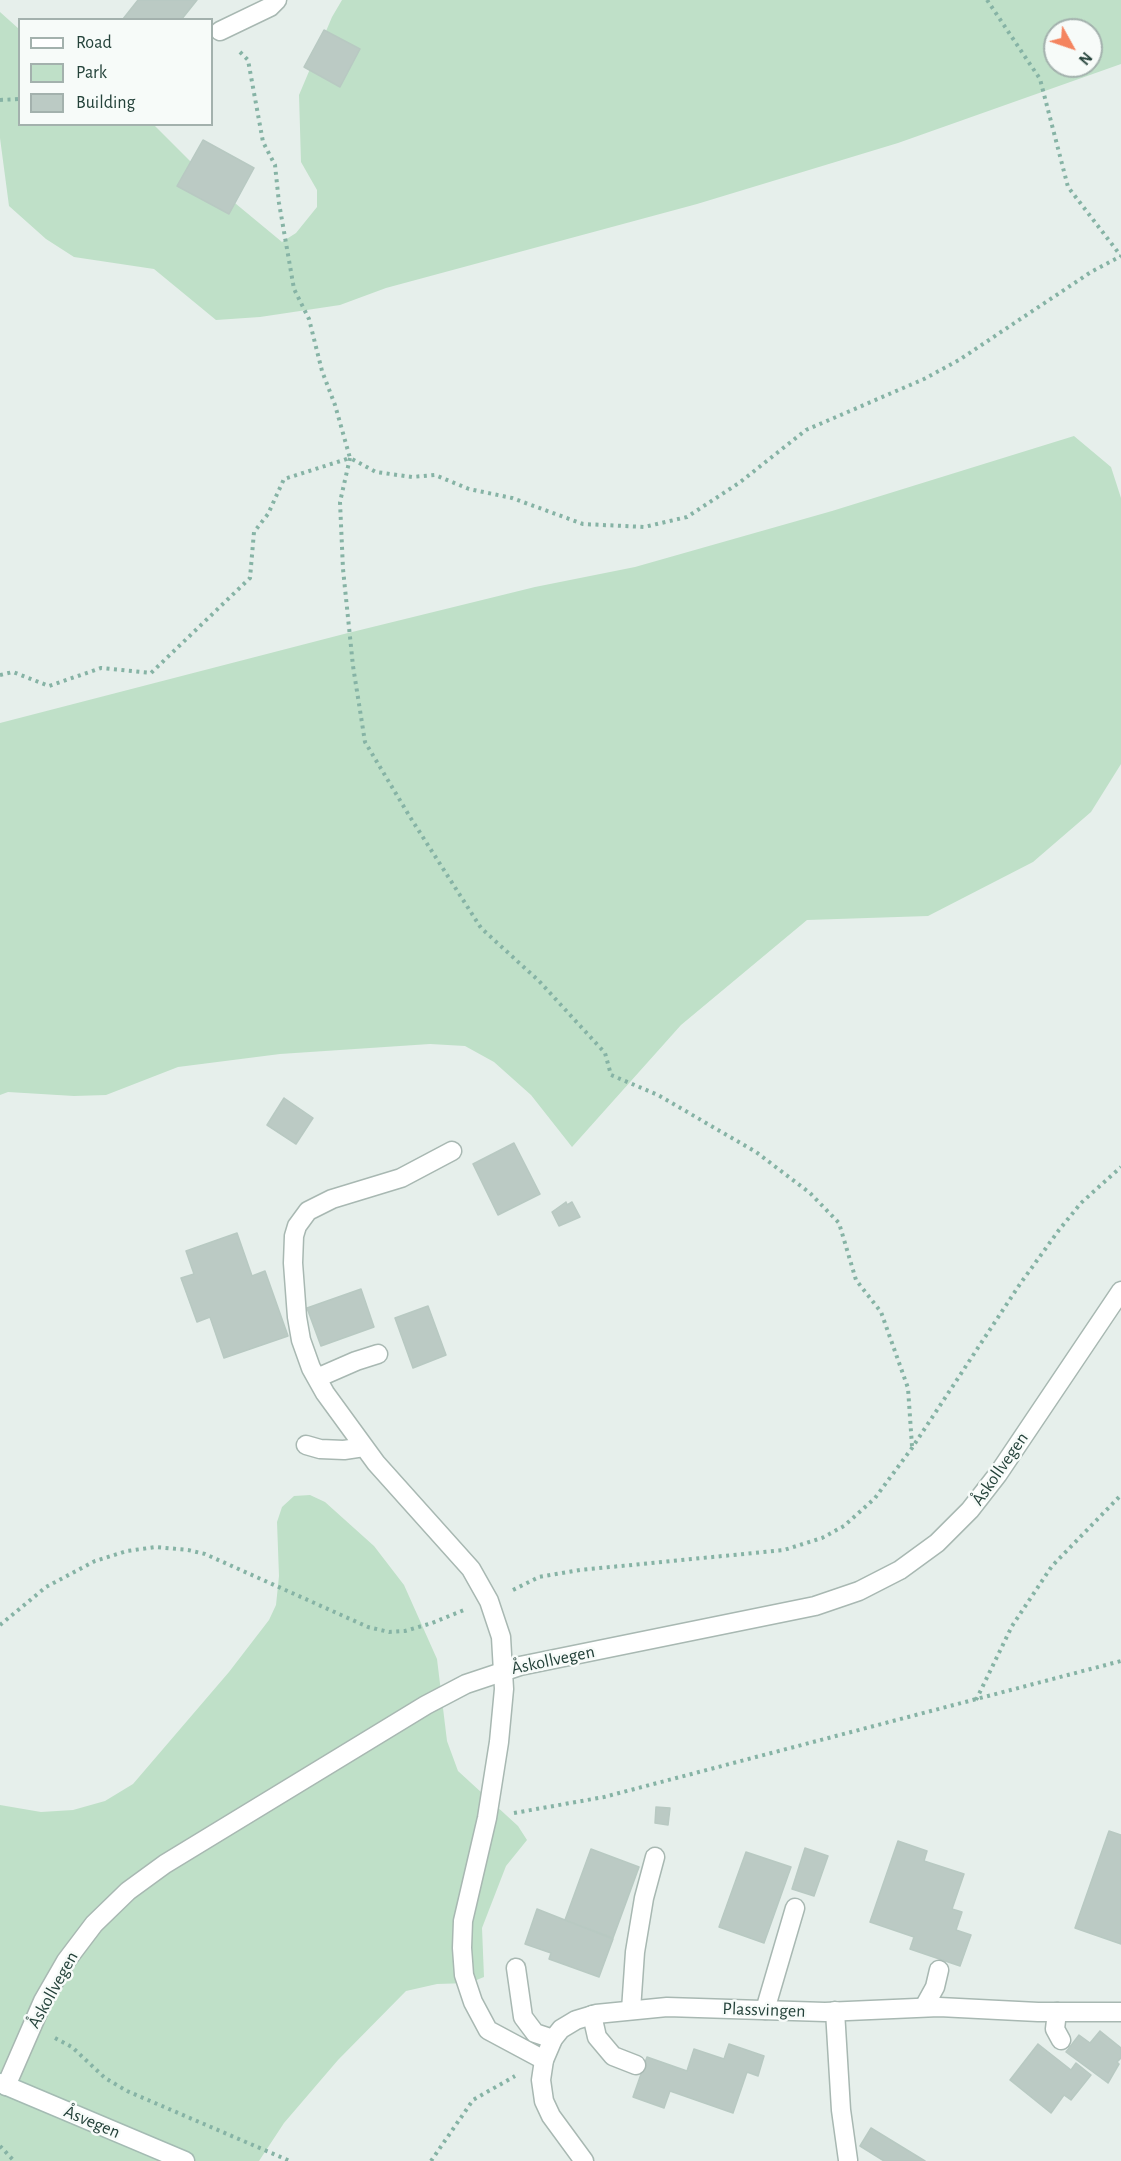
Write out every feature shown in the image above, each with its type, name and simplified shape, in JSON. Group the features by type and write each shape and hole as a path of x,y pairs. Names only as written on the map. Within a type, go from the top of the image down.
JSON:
{"street":[{"path":"220,31 270,7 277,0"},
{"path":"452,1151 401,1178 332,1199 308,1211 297,1226 294,1236 293,1263 297,1317 301,1340 325,1393 376,1464 471,1569 489,1600 501,1637 504,1689 499,1742 487,1818 463,1921 464,1975 473,2002 488,2030 544,2060"},
{"name":"Åskollvegen","path":"3,2084 43,2001 66,1960 94,1924 128,1891 165,1864 426,1705 466,1684 504,1670 815,1606 859,1591 900,1570 937,1543 970,1510 998,1474 1121,1291"},
{"path":"317,1378 378,1354"},
{"path":"306,1445 320,1449 344,1450 364,1447"},
{"path":"631,2010 635,1952 644,1898 655,1857"},
{"path":"765,2010 795,1908"},
{"path":"516,1968 523,2017 535,2033 553,2039"},
{"path":"924,2007 935,1987 939,1970"},
{"name":"Plassvingen","path":"584,2161 551,2116 544,2101 541,2080 544,2060 553,2039 561,2029 576,2019 592,2015 667,2007 835,2011 924,2007 1121,2012"},
{"path":"835,2011 841,2110 848,2160"},
{"path":"1057,2012 1054,2029 1061,2040"},
{"path":"592,2015 597,2037 613,2056 636,2065"},
{"name":"Åsvegen","path":"3,2084 184,2161"}],"path":[{"path":"0,675 13,672 49,686 101,668 151,672 250,578 254,532 268,514 284,479 350,458 376,472 412,477 435,475 469,489 512,498 583,524 644,527 687,517 739,483 806,430 924,380 1091,272 1121,256 1068,187 1040,78 987,0"},
{"path":"220,31 248,60 264,142 275,165 279,203 294,289 309,320 322,371 335,405 350,458 340,502 343,569 353,666 365,742 481,928 538,981 605,1053 611,1075 658,1095 756,1152 810,1193 839,1223 856,1280 881,1311 908,1388 912,1448"},
{"path":"0,99 18,99"},
{"path":"0,1625 46,1587 95,1561 127,1551 156,1547 205,1554 368,1627 388,1632 432,1623 540,1577 580,1570 784,1550 822,1538 844,1526 875,1498 912,1448 1020,1284 1059,1230 1080,1203 1121,1167"},
{"path":"976,1700 1012,1626 1052,1566 1087,1527 1121,1495"},
{"path":"487,1818 604,1797 1121,1661"},
{"path":"31,2027 72,2047 105,2078 127,2091 290,2161"},
{"path":"431,2161 473,2100 544,2060"},
{"path":"0,2145 14,2161"}],"green space":[{"path":"342,0 1121,0 1121,64 1103,70 1103,18 1043,18 1043,78 1081,78 898,143 697,204 386,288 340,305 260,317 216,320 154,269 74,257 46,239 9,206 0,138 0,12 18,28 18,126 155,126 218,189 282,242 296,233 317,207 317,190 301,162 299,95 332,17"},
{"path":"1074,436 1111,467 1121,498 1121,764 1091,812 1033,862 928,916 807,920 681,1025 572,1147 531,1095 494,1062 465,1046 430,1044 280,1054 178,1067 106,1095 74,1096 8,1092 0,1095 0,723 535,587 635,567 832,511"},
{"path":"310,1495 325,1502 374,1546 404,1585 437,1659 447,1741 458,1771 518,1826 527,1840 506,1866 482,1928 484,1977 469,1983 437,1984 406,1991 338,2060 284,2123 259,2161 0,2161 0,1805 41,1812 73,1810 105,1801 133,1784 229,1672 269,1620 276,1605 279,1576 277,1522 282,1507 294,1496"}],"building":[{"path":"138,0 197,0 183,18 124,18"},
{"path":"324,30 360,49 340,87 304,67"},
{"path":"203,140 254,168 229,214 177,186"},
{"path":"284,1098 313,1118 296,1144 267,1125"},
{"path":"514,1143 540,1194 498,1215 473,1164"},
{"path":"566,1202 567,1205 572,1202 580,1217 559,1226 552,1212"},
{"path":"237,1233 252,1276 265,1271 288,1336 224,1358 210,1317 197,1322 181,1278 194,1274 186,1251"},
{"path":"361,1289 374,1327 321,1346 307,1308"},
{"path":"428,1306 446,1355 413,1368 395,1318"},
{"path":"656,1807 670,1808 668,1825 655,1823"},
{"path":"1109,1831 1121,1835 1121,1944 1075,1928"},
{"path":"898,1841 927,1851 924,1861 964,1874 952,1909 962,1912 956,1930 971,1935 960,1966 910,1949 914,1937 870,1922"},
{"path":"805,1848 828,1856 814,1896 792,1889"},
{"path":"591,1849 639,1867 613,1938 565,1920"},
{"path":"746,1852 791,1867 764,1943 719,1927"},
{"path":"537,1909 613,1939 599,1977 549,1959 551,1953 525,1944"},
{"path":"1100,2031 1121,2048 1121,2058 1117,2062 1119,2064 1108,2083 1066,2052 1079,2035 1090,2043"},
{"path":"729,2044 764,2056 758,2076 747,2072 733,2113 670,2091 664,2108 633,2097 647,2057 687,2071 694,2049 724,2059"},
{"path":"1038,2044 1071,2070 1076,2063 1091,2075 1071,2100 1064,2095 1051,2113 1010,2080"},
{"path":"871,2128 925,2161 884,2161 860,2146"}]}
